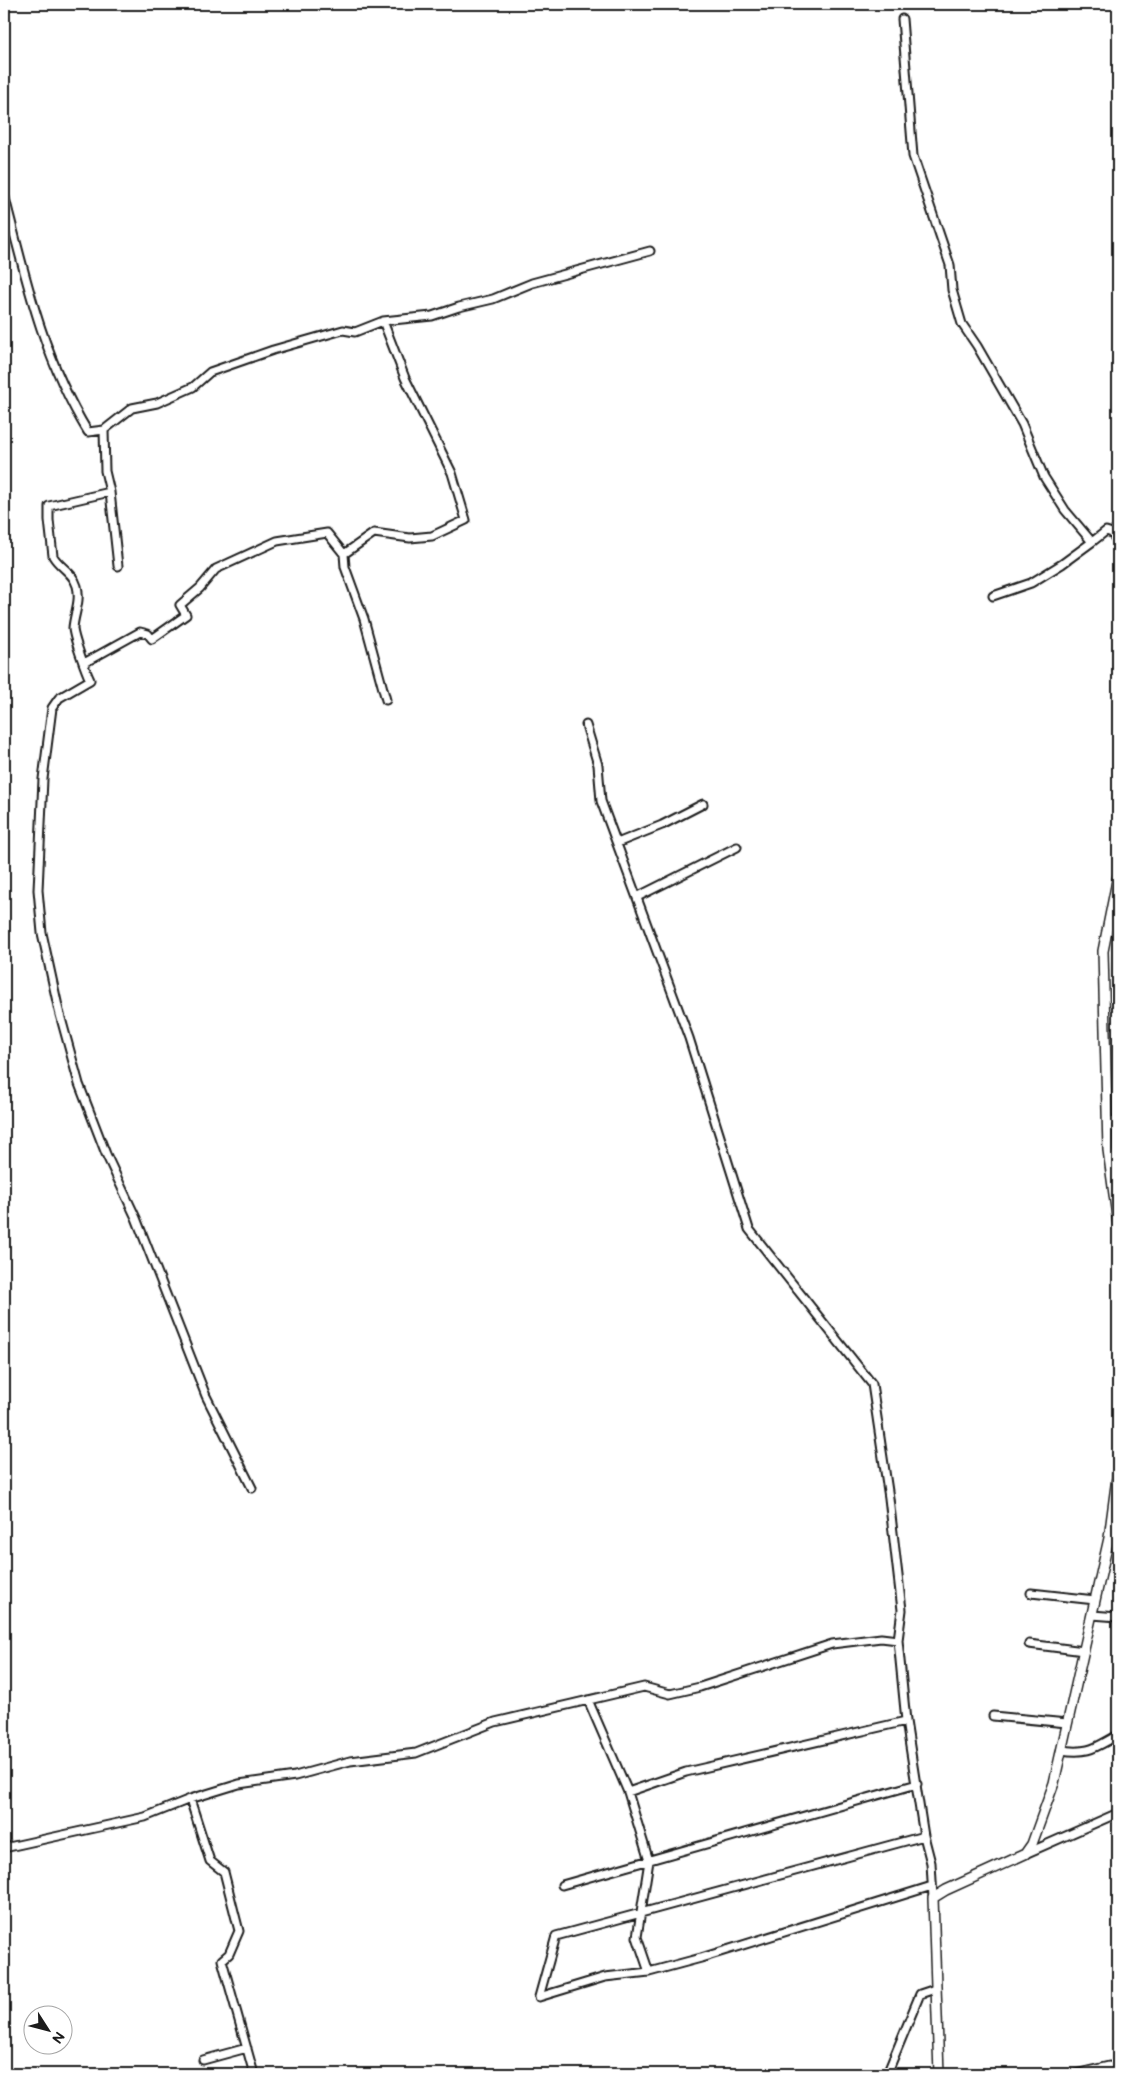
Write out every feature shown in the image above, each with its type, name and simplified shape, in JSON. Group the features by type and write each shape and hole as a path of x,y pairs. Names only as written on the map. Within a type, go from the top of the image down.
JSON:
{"street":[{"path":"902,19 913,156 950,265 952,290 962,324 977,346 1022,424 1044,477 1065,510 1092,542"},
{"path":"4,194 27,285 47,349 74,409 88,432 104,430 132,408 157,403 193,387 210,372 306,340 343,330 355,332 383,321 432,316 459,307 493,300 532,283 650,250"},
{"path":"344,554 374,533 410,538 432,536 466,520 452,473 405,378 383,321"},
{"path":"104,430 105,471 110,492 118,566"},
{"path":"110,492 49,506 48,520 54,556 56,561 68,570 78,587 78,605 73,630 90,680 59,698 52,708 41,810 38,890 42,933 59,1011 79,1084 106,1154 136,1218 206,1396 252,1488"},
{"path":"993,596 1031,583 1106,531 1112,533 1118,542"},
{"path":"84,663 140,632 148,634 152,639 186,615 180,605 200,588 216,569 277,541 327,533 344,554 345,567 364,619 386,700"},
{"path":"586,725 598,765 602,801 689,1038 749,1230 872,1384 889,1498 902,1610 898,1640 906,1721 930,1863 933,1898 939,2074"},
{"path":"617,843 662,825 703,804"},
{"path":"637,897 737,847"},
{"path":"1118,876 1103,951 1108,1150 1118,1224"},
{"path":"1108,1122 1118,1119"},
{"path":"1025,1854 1032,1844 1054,1783 1109,1538 1118,1470"},
{"path":"1031,1593 1095,1600"},
{"path":"1092,1615 1118,1617"},
{"path":"4,1848 145,1817 190,1799 240,1784 295,1776 350,1761 416,1753 495,1722 588,1700 644,1687 670,1694 709,1684 832,1644 881,1638 898,1640"},
{"path":"1030,1644 1084,1651"},
{"path":"588,1700 628,1792 649,1861 637,1937 648,1972"},
{"path":"993,1716 1068,1723"},
{"path":"628,1792 686,1772 906,1721"},
{"path":"1061,1750 1081,1752 1089,1750 1118,1735"},
{"path":"562,1885 917,1784"},
{"path":"190,1799 210,1861 224,1872 239,1931 229,1954 222,1960 254,2074"},
{"path":"933,1898 946,1890 1118,1813"},
{"path":"924,1836 556,1936 539,1997 605,1978 648,1972 701,1958 932,1886"},
{"path":"887,2074 920,1994 935,1989"},
{"path":"203,2060 247,2048"},
{"path":"1075,2074 1109,2066 1111,2074"}]}
